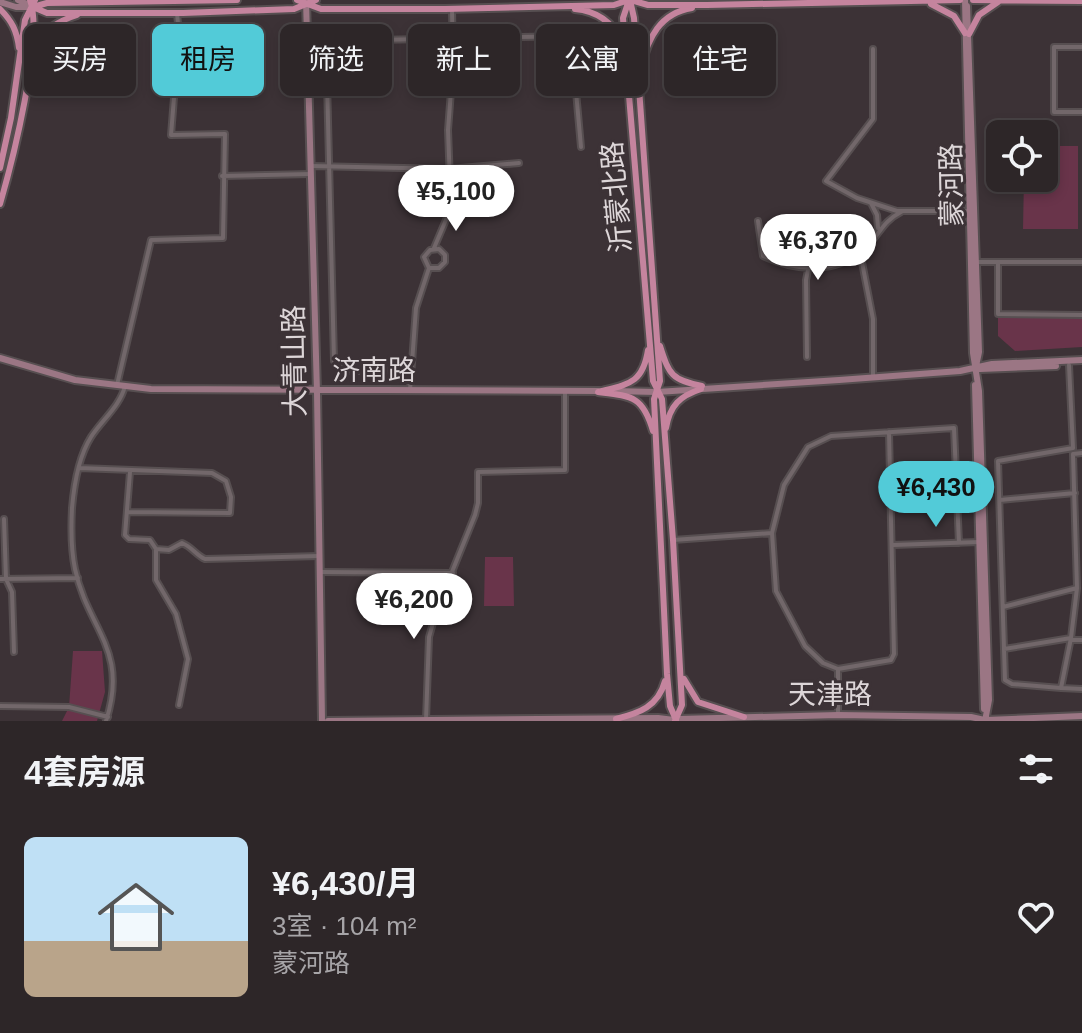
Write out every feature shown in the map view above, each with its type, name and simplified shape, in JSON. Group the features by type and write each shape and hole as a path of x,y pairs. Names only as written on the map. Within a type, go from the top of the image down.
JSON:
{"main road":[{"path":"72,0 83,4"},
{"path":"32,2 83,4 237,0"},
{"path":"297,0 321,9 552,7 614,5 630,0 648,5 964,0"},
{"path":"32,2 47,13 177,13 294,9 316,0"},
{"name":"沂蒙北路","path":"623,24 630,0"},
{"name":"沂蒙北路","path":"630,0 635,24"},
{"path":"973,0 1082,1"},
{"path":"928,2 954,16 967,34 979,15 1000,1"},
{"path":"32,2 35,24"},
{"path":"0,168 25,20 32,2"},
{"path":"648,44 657,27 670,15 707,5"},
{"path":"552,7 596,14 610,24"},
{"path":"0,9 11,21 21,56"},
{"path":"56,24 83,13"},
{"path":"0,204 25,96"},
{"name":"沂蒙北路","path":"630,96 660,381 654,399 673,540 682,705 676,721"},
{"name":"沂蒙北路","path":"640,96 654,336"},
{"path":"654,336 667,369 674,378 702,388"},
{"path":"598,392 628,385 638,377 654,336"},
{"path":"661,444 676,401 702,388"},
{"path":"598,392 626,396 641,402 661,444"},
{"name":"沂蒙北路","path":"661,444 667,674 670,706 676,721"},
{"path":"681,667 684,681 698,702 744,717"},
{"path":"616,719 639,713 654,702 663,690 667,674"}],"street":[{"path":"18,0 32,2"},
{"name":"蒙河路","path":"964,0 979,352 975,369 979,391 988,656 989,700 985,721"},
{"path":"0,2 16,7 32,2"},
{"name":"大青山路","path":"307,2 325,721"},
{"path":"452,9 452,24"},
{"path":"0,706 69,707 107,719 113,677 111,659 78,578 72,535 72,505 79,468 90,439 123,395 121,386 151,240 223,238 225,134 171,135 179,35 177,13"},
{"name":"蒙河路","path":"967,34 969,211 985,721"},
{"path":"520,36 571,36 581,147"},
{"path":"408,38 326,41 334,361 342,371 411,370"},
{"path":"1082,47 1054,47 1054,112 1082,112"},
{"path":"873,49 873,119 826,181 871,203 902,211 969,211"},
{"path":"410,392 416,308 429,268 424,257 434,248 451,208 449,96"},
{"path":"222,176 329,167 449,169 519,163"},
{"path":"871,203 877,215 878,231"},
{"path":"758,221 763,256 808,270 852,259 870,244 887,219 902,211"},
{"path":"429,268 439,268 445,262 443,252 434,248"},
{"path":"860,252 873,319 873,375"},
{"path":"975,262 1082,262"},
{"path":"998,262 998,314 1082,315"},
{"path":"807,357 808,270"},
{"name":"济南路","path":"0,358 75,380 121,386 317,392 657,392 1082,362"},
{"name":"济南路","path":"702,388 975,369 992,364 1082,362"},
{"path":"1061,688 1077,588 1069,365"},
{"path":"426,720 429,637 475,515 478,472 565,470 565,392"},
{"path":"889,432 894,654 891,660 838,669 823,663 805,646 776,591 772,533 784,485 808,447 831,436 889,432 954,428 959,543"},
{"path":"1073,448 998,461 1005,680 1012,684 1082,689"},
{"path":"1073,454 1082,453"},
{"path":"79,468 212,473 226,481 231,497 230,513 127,512"},
{"path":"130,472 125,535 129,539 150,540 156,549 156,580 176,614 188,659 179,705"},
{"path":"1000,500 1075,493"},
{"path":"4,519 3,579 12,592 14,652"},
{"path":"673,540 772,533"},
{"path":"893,545 980,542"},
{"path":"156,549 169,550 182,543 205,559 319,556"},
{"path":"320,572 453,573"},
{"path":"3,579 78,578"},
{"path":"1003,607 1077,588"},
{"path":"1004,649 1082,640"},
{"path":"838,669 838,715"},
{"name":"天津路","path":"325,721 676,721 838,715 971,717 985,721 1082,716"}],"shaded area":[{"path":"1058,146 1078,146 1078,229 1023,229 1024,192 1058,192"},
{"path":"1082,317 1082,347 1015,351 998,336 998,318"},
{"path":"485,557 513,557 514,606 484,606"},
{"path":"73,651 102,651 105,692 97,721 62,721 69,707"}]}
